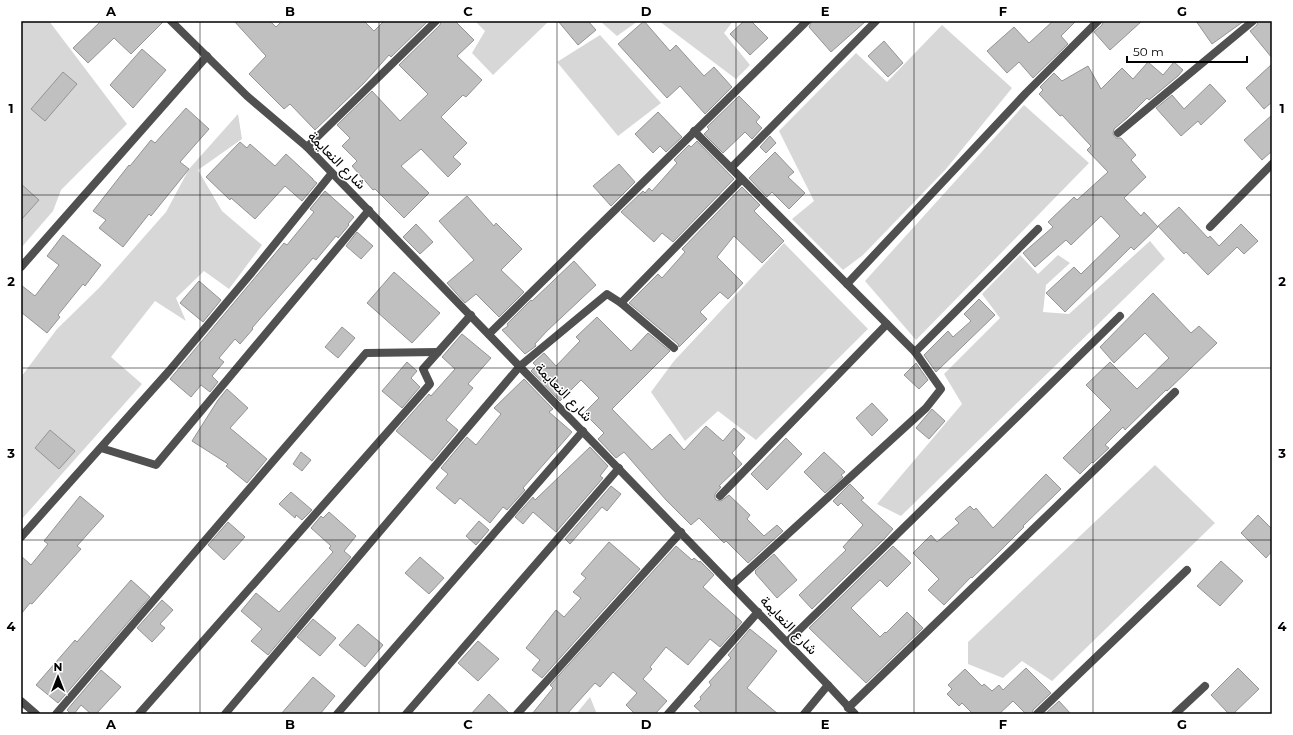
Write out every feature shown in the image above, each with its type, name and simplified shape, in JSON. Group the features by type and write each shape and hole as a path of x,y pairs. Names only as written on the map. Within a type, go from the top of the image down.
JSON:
{"street":[{"name":"شارع النعايمة","path":"171,21 248,96 307,147 681,532 852,711"},
{"path":"307,147 436,21"},
{"path":"489,334 807,21"},
{"path":"731,168 876,21"},
{"path":"847,284 1026,93 1098,21"},
{"path":"1118,133 1253,21"},
{"path":"21,267 207,56"},
{"path":"694,131 915,352 941,389 930,403 732,585"},
{"path":"1210,227 1272,164"},
{"path":"21,537 174,366 332,173"},
{"path":"621,303 742,179"},
{"path":"101,448 156,465 369,210"},
{"path":"915,352 1038,229"},
{"path":"225,714 520,366 607,294 621,303 674,348"},
{"path":"139,714 430,384 423,369 471,316"},
{"path":"787,642 1120,316"},
{"path":"720,496 887,324"},
{"path":"56,714 366,353 438,352"},
{"path":"852,711 1175,392"},
{"path":"337,714 583,431"},
{"path":"406,714 619,468"},
{"path":"517,714 681,532"},
{"path":"1037,714 1187,570"},
{"path":"668,714 758,612"},
{"path":"804,714 828,685"},
{"path":"1175,714 1205,686"},
{"path":"21,700 36,714"}],"shaded area":[{"path":"21,21 49,21 127,124 61,190 53,211 21,248"},
{"path":"475,21 549,21 493,75 472,53 485,31"},
{"path":"600,21 638,21 617,36"},
{"path":"659,21 733,21 724,33 750,65 736,79"},
{"path":"942,25 1012,88 946,169 863,255 843,270 792,219 814,201 779,131 856,53 887,82"},
{"path":"600,35 661,103 618,136 557,62"},
{"path":"1024,105 1089,163 916,340 865,281"},
{"path":"238,114 242,139 198,170 222,211 262,245 229,289 204,271 176,298 186,321 155,301 111,357 142,384 21,520 21,377 57,329 99,288 166,212 189,169"},
{"path":"1150,241 1165,259 901,516 877,504 962,404 944,374 1000,318 982,294 1020,255 1038,274 1058,255 1070,263 1046,285 1043,312 1069,314"},
{"path":"784,243 868,329 756,440 718,411 685,441 651,392 674,361"},
{"path":"1155,465 1215,523 1052,681 1022,661 1003,678 968,664 968,642"},
{"path":"590,697 597,714 576,714"}],"building":[{"path":"101,21 164,21 131,54 114,38 88,63 73,48"},
{"path":"234,21 270,21 276,27 282,21 364,21 374,31 384,21 428,21 391,57 389,55 364,83 315,130 290,104 284,109 249,74 266,56"},
{"path":"441,21 455,21 474,40 457,56 482,80 466,97 463,95 441,117 467,143 453,157 461,164 448,177 421,149 401,166 429,193 404,218 375,189 373,190 352,166 357,161 342,146 350,138 337,125 372,91 400,121 428,94 399,65 440,25"},
{"path":"558,21 588,21 596,30 578,45"},
{"path":"644,21 670,51 676,45 704,76 714,67 732,87 705,114 680,86 667,98 618,44"},
{"path":"744,21 751,21 768,38 750,55 730,34"},
{"path":"812,21 866,21 831,52 809,27"},
{"path":"1053,21 1076,21 1061,36 1068,44 1033,78 1019,62 1007,73 987,51 1014,27 1029,43"},
{"path":"1103,21 1142,21 1110,50 1094,32 1102,25"},
{"path":"1196,21 1244,21 1212,44"},
{"path":"1258,21 1272,21 1272,58 1250,31 1257,25"},
{"path":"884,41 903,63 888,77 868,56"},
{"path":"142,49 166,70 133,108 110,85"},
{"path":"1148,62 1163,75 1174,62 1183,70 1149,100 1147,98 1114,129 1113,134 1116,138 1121,138 1136,155 1131,160 1146,177 1124,198 1141,216 1144,212 1158,227 1134,250 1131,247 1065,312 1046,293 1074,267 1081,274 1120,236 1101,216 1071,245 1066,240 1035,267 1023,253 1053,227 1048,222 1074,197 1077,200 1108,172 1087,150 1091,146 1062,115 1060,116 1039,94 1043,90 1040,87 1054,73 1062,81 1088,66 1101,89 1122,68 1133,79"},
{"path":"1272,64 1272,102 1264,109 1246,88"},
{"path":"63,72 77,84 45,121 31,109"},
{"path":"1210,84 1226,101 1201,125 1198,121 1181,136 1156,108 1172,95 1184,109"},
{"path":"739,96 760,117 756,122 762,128 752,139 745,132 723,153 704,134 709,129 707,127"},
{"path":"186,108 209,129 180,162 189,169 151,216 149,214 123,247 99,228 106,220 93,211 129,165 130,166 151,140 155,143"},
{"path":"658,112 682,137 666,152 660,146 653,153 635,134"},
{"path":"1272,115 1272,151 1262,160 1244,140"},
{"path":"770,136 776,143 766,153 760,147"},
{"path":"697,141 734,179 673,242 662,233 654,242 621,212 643,191 645,193 649,188 652,191 677,163 674,160 689,145 691,147"},
{"path":"240,142 247,148 250,144 275,166 286,154 317,183 302,201 285,186 255,219 231,198 230,200 206,177"},
{"path":"775,152 794,172 788,177 805,193 789,209 772,192 767,197 749,178"},
{"path":"619,164 635,182 611,206 593,186"},
{"path":"21,184 39,200 21,220"},
{"path":"742,187 760,205 754,211 784,241 762,263 734,236 717,257 743,283 728,299 720,292 700,312 707,319 679,347 678,344 629,303 658,274 662,278 685,252 682,249"},
{"path":"325,191 354,217 348,224 349,225 338,238 336,236 316,260 313,258 252,328 253,329 240,344 235,339 219,358 224,362 212,376 218,382 210,392 201,385 191,397 170,379 284,243 287,245 314,212 310,209"},
{"path":"467,196 494,226 496,223 522,249 501,270 524,292 499,317 476,294 465,303 447,283 474,260 439,221"},
{"path":"1179,207 1208,238 1210,236 1219,246 1241,224 1258,241 1244,254 1237,247 1208,275 1186,252 1184,254 1158,226"},
{"path":"416,224 433,242 420,254 403,237"},
{"path":"357,232 373,246 361,259 346,246"},
{"path":"63,235 101,265 85,286 83,284 58,315 60,317 47,333 21,312 21,285 35,296 59,265 47,256"},
{"path":"574,261 596,285 547,331 535,344 536,346 525,354 502,330 508,326 507,324 531,300 532,301"},
{"path":"394,272 440,313 412,343 367,303"},
{"path":"199,281 221,300 203,322 180,303"},
{"path":"1153,293 1191,333 1199,326 1217,343 1125,430 1123,427 1105,445 1109,448 1080,474 1063,458 1111,410 1086,385 1110,362 1137,389 1169,358 1145,333 1114,363 1100,347"},
{"path":"979,299 995,315 936,372 924,355 948,331 953,337 971,321 964,314"},
{"path":"597,317 631,351 648,333 670,351 612,409 652,450 670,434 684,450 706,426 723,441 734,428 745,438 732,453 742,464 719,486 721,487 715,494 715,498 716,500 721,501 729,495 750,515 747,519 764,536 777,525 783,531 748,563 726,541 724,543 699,518 691,525 666,500 624,452 616,458 598,439 604,433 584,413 599,398 581,380 560,401 531,371 536,366 533,363 544,353 556,366 580,341 576,337"},
{"path":"342,327 355,338 338,358 325,347"},
{"path":"462,334 491,358 468,384 473,388 446,420 458,430 432,461 396,431 429,394 431,396 455,369 442,357"},
{"path":"407,362 417,371 411,378 420,387 402,408 382,391"},
{"path":"916,363 928,380 919,389 904,375"},
{"path":"524,379 553,409 549,412 572,432 523,488 525,490 507,510 503,507 490,523 460,498 455,504 436,488 448,474 441,468 467,437 476,445 501,414 494,408"},
{"path":"227,389 248,408 230,428 267,459 247,483 226,466 228,464 192,441 218,400"},
{"path":"872,403 888,420 872,436 856,418"},
{"path":"932,409 945,421 929,439 916,428"},
{"path":"50,430 75,451 59,469 35,448"},
{"path":"786,438 802,454 767,490 751,474"},
{"path":"590,447 608,466 600,476 603,478 556,532 533,512 523,524 515,517 533,497 535,500"},
{"path":"301,452 311,460 302,471 293,464"},
{"path":"824,452 845,472 841,475 843,477 825,493 804,472"},
{"path":"1046,474 1061,489 944,605 928,590 939,579 913,553 931,535 937,542 959,523 955,519 970,506 974,510 976,508 993,528"},
{"path":"850,484 864,498 861,500 893,529 812,609 799,595 846,550 843,547 863,525 841,503 838,506 833,501"},
{"path":"611,486 621,494 607,511 602,507 570,544 565,539"},
{"path":"291,492 312,510 302,520 296,515 295,518 279,504"},
{"path":"80,496 104,516 77,546 81,549 32,604 30,603 21,614 21,556 31,565 48,544 44,541"},
{"path":"329,512 356,536 344,551 351,557 268,655 251,641 262,629 241,611 256,593 279,612 333,552 329,548 331,546 311,528 321,516 323,518"},
{"path":"1258,515 1272,529 1272,551 1266,558 1241,533"},
{"path":"479,521 489,530 476,545 466,536"},
{"path":"228,522 245,537 224,560 208,545"},
{"path":"609,542 640,569 542,678 532,670 540,660 526,648 556,610 564,617 581,598 573,592 586,578 581,574"},
{"path":"676,546 692,560 694,558 699,562 700,561 714,575 703,587 742,622 720,647 710,639 688,665 666,647 650,667 652,669 643,679 667,701 655,714 635,714 626,705 637,693 613,672 600,687 595,683 567,714 532,714 553,688 550,685"},
{"path":"893,546 911,563 887,587 880,580 851,608 880,637 907,612 923,628 866,683 809,628"},
{"path":"774,554 797,580 777,598 755,573 755,571"},
{"path":"420,557 444,578 429,594 405,573"},
{"path":"1221,561 1243,581 1220,606 1197,586"},
{"path":"131,580 150,597 58,703 36,685 75,640 77,642"},
{"path":"162,600 173,610 160,624 165,628 152,642 137,628"},
{"path":"313,619 336,638 320,656 297,637"},
{"path":"358,624 383,645 365,667 339,645"},
{"path":"750,629 777,651 747,688 778,714 703,714 694,706 711,685 709,682 731,658 728,655"},
{"path":"478,641 499,659 478,681 458,663"},
{"path":"1026,668 1051,693 1033,710 1032,714 1026,714 1013,701 999,714 973,714 962,703 959,706 947,694 952,689 948,685 965,669 982,686 984,684 992,691 999,685 1003,690"},
{"path":"1238,668 1259,689 1233,714 1229,714 1211,695"},
{"path":"101,670 121,687 96,714 91,714 81,705 74,714 71,714 67,710"},
{"path":"313,677 335,696 320,714 281,714"},
{"path":"489,694 510,714 471,714"},
{"path":"1059,701 1071,714 1045,714"}]}
